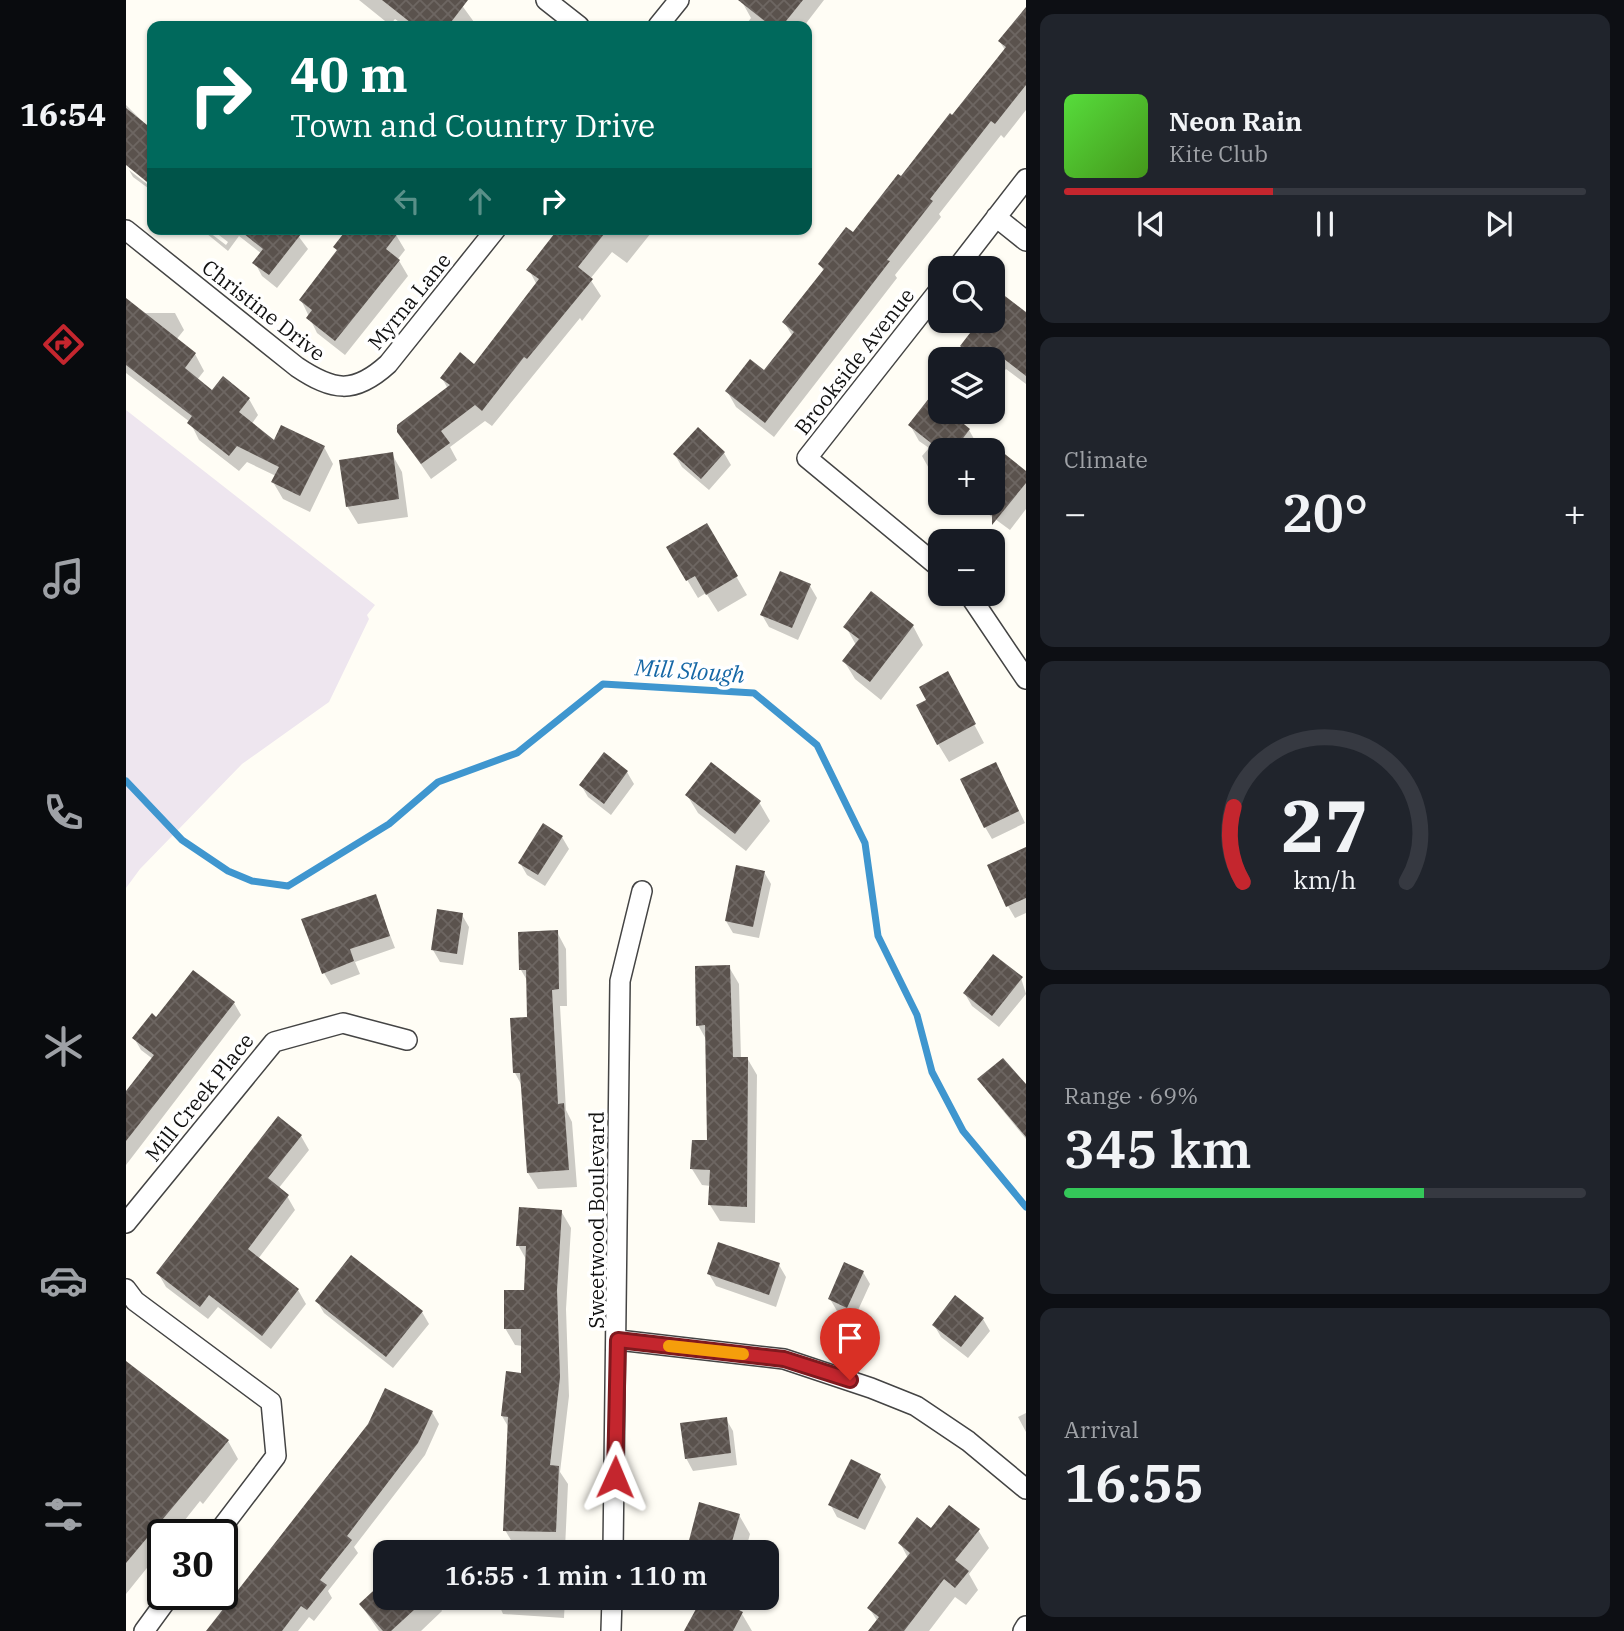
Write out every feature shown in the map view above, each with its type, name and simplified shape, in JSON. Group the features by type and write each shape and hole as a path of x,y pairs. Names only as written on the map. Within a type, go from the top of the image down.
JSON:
{"street":[{"path":"546,0 573,21"},
{"path":"662,21 679,0"},
{"path":"966,256 1026,179"},
{"path":"996,218 1026,241"},
{"name":"Christine Drive","path":"126,230 297,367 319,382 347,388"},
{"name":"Myrna Lane","path":"347,388 369,381 388,364 491,235"},
{"name":"Brookside Avenue","path":"928,304 807,458 928,558"},
{"path":"977,606 1026,679"},
{"name":"Sweetwood Boulevard","path":"613,1540 618,1340 620,981 642,891"},
{"name":"Mill Creek Place","path":"126,1223 274,1042 343,1023 407,1040"},
{"path":"126,1289 135,1301 271,1402 276,1456 228,1519"},
{"path":"618,1340 784,1359 872,1388 916,1406 968,1441 1026,1489"},
{"path":"144,1631 159,1610"},
{"path":"611,1631 612,1610"},
{"path":"1023,1631 1026,1626"}],"shaded area":[{"path":"126,410 375,605 367,615 369,619 329,702 242,764 140,869 126,888"}],"building":[{"path":"382,0 468,0 452,21 409,21"},
{"path":"738,0 803,0 786,21 765,21"},
{"path":"1026,7 1026,85 995,124 991,121 930,199 933,201 887,260 890,261 765,423 725,391 750,359 764,370 794,332 782,322 824,269 818,264 846,227 853,232 898,174 901,176 950,113 952,115 1006,47 998,41"},
{"path":"126,108 147,125 147,182 126,165"},
{"path":"246,235 300,235 269,275 252,263 263,249"},
{"path":"342,235 396,235 386,249 400,260 335,341 306,318 312,310 299,300 337,250 333,247"},
{"path":"553,235 603,235 578,267 593,279 527,359 524,357 482,411 475,405 441,431 450,443 421,464 397,432 397,425 450,385 440,378 460,352 474,364 539,279 526,270"},
{"path":"1005,296 1026,312 1026,376 1005,360 1005,347 960,346 970,333 1005,333"},
{"path":"126,298 196,353 185,368 212,390 223,376 250,398 239,412 274,440 281,425 325,446 300,496 271,482 279,467 237,446 229,456 187,423 192,416 126,365"},
{"path":"928,400 928,424 964,424 970,429 963,438 928,438 928,441 908,425"},
{"path":"698,427 725,452 701,479 673,454"},
{"path":"393,452 399,499 346,507 339,460"},
{"path":"1005,454 1026,471 1026,483 1005,509"},
{"path":"992,515 1000,515 992,525"},
{"path":"707,523 738,576 706,595 695,576 686,581 666,547"},
{"path":"780,571 811,584 792,628 760,615"},
{"path":"871,591 914,625 870,682 842,661 859,639 843,627"},
{"path":"948,671 976,724 937,745 916,705 926,700 919,687"},
{"path":"604,752 628,771 604,804 579,785"},
{"path":"711,762 761,801 735,834 685,795"},
{"path":"996,762 1019,811 984,828 960,779"},
{"path":"543,823 563,836 538,875 518,863"},
{"path":"1026,847 1026,898 1006,907 987,865"},
{"path":"736,865 765,871 753,927 725,921"},
{"path":"376,894 390,936 350,949 354,961 322,974 301,919"},
{"path":"437,909 463,913 457,954 431,950"},
{"path":"558,930 559,989 552,990 558,1104 564,1103 569,1170 527,1173 520,1073 513,1073 510,1018 527,1017 526,970 519,970 518,932"},
{"path":"993,954 1023,977 992,1016 963,993"},
{"path":"730,965 733,1057 748,1057 747,1207 708,1205 710,1170 690,1169 692,1140 707,1140 705,1025 696,1026 695,966"},
{"path":"193,970 235,1002 126,1141 126,1091 154,1055 132,1038 152,1013 156,1017"},
{"path":"1003,1058 1026,1084 1026,1137 977,1079"},
{"path":"278,1116 302,1135 268,1178 289,1195 248,1249 299,1289 262,1336 209,1295 200,1307 156,1273"},
{"path":"519,1207 562,1210 557,1290 560,1377 550,1465 559,1466 556,1532 503,1531 508,1417 501,1416 506,1371 521,1373 521,1329 504,1329 504,1290 524,1290 526,1246 516,1246"},
{"path":"718,1242 780,1263 769,1295 707,1274"},
{"path":"351,1255 423,1311 386,1357 315,1301"},
{"path":"844,1262 864,1271 847,1308 828,1299"},
{"path":"955,1295 984,1318 961,1347 932,1325"},
{"path":"126,1361 229,1440 163,1519 147,1519 147,1538 126,1563"},
{"path":"385,1388 433,1411 418,1443 347,1536 352,1540 320,1580 327,1585 307,1610 301,1606 282,1631 206,1631 222,1610 238,1610 238,1590 368,1424"},
{"path":"727,1417 731,1453 685,1459 680,1423"},
{"path":"851,1459 881,1474 858,1519 828,1505"},
{"path":"699,1502 740,1514 732,1540 689,1540"},
{"path":"949,1505 980,1529 955,1560 969,1571 955,1588 944,1579 904,1631 868,1631 879,1617 867,1608 910,1553 898,1543 917,1517 931,1528"},
{"path":"373,1591 373,1610 414,1610 391,1631 383,1631 359,1604"},
{"path":"695,1610 743,1612 733,1631 684,1631"}],"waterway":[{"name":"Mill Slough","path":"126,781 182,840 228,871 252,881 288,886 389,824 438,782 517,753 603,684 754,693 817,745 865,843 878,936 917,1015 932,1072 963,1131 1026,1207"}],"slow traffic":[{"path":"669,1346 743,1354"}],"route":[{"path":"615,1477 618,1340 784,1359 850,1380"}]}
